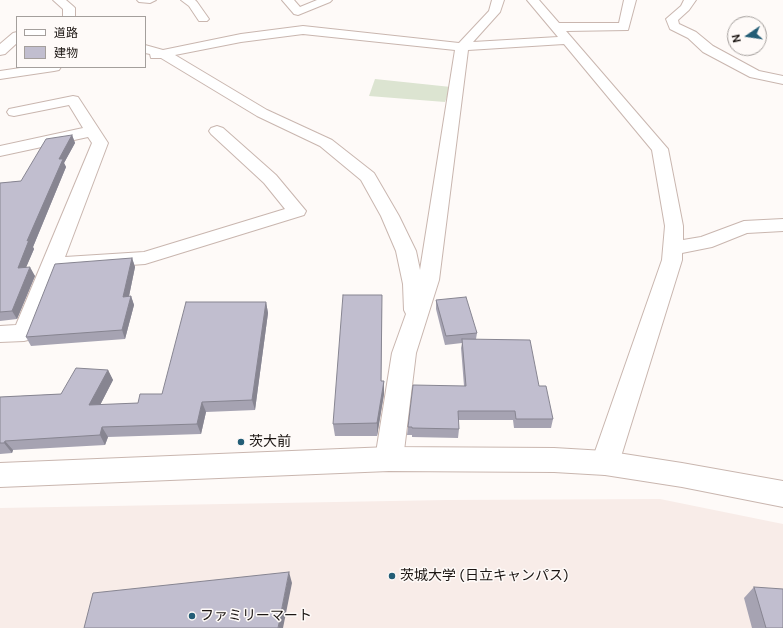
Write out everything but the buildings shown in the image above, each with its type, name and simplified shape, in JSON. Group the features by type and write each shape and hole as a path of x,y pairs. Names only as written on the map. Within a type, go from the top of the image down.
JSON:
{"street":[{"path":"59,0 69,8 70,16"},
{"path":"143,0 150,0"},
{"path":"187,0 193,4 203,19"},
{"path":"288,0 308,22 302,30"},
{"path":"298,12 326,0"},
{"path":"389,459 404,353 429,280 462,47 494,12 498,0"},
{"path":"533,0 660,149 674,226 672,260 605,463"},
{"path":"146,56 163,54 241,38 302,30 462,47 624,27 630,0"},
{"path":"690,0 685,8 672,19 674,26 692,35 708,49 755,74 783,80"},
{"path":"0,51 16,37"},
{"path":"146,49 163,54 262,113 326,143 368,177 390,216 406,251 413,284 416,319"},
{"path":"0,68 16,66"},
{"path":"0,75 28,69 41,68"},
{"path":"0,334 24,333 100,143 73,100 14,112"},
{"path":"0,151 92,131"},
{"path":"52,264 145,258 297,211 270,179 217,131"},
{"path":"673,248 705,243 744,227 783,226"},
{"path":"0,475 389,459 502,459 605,463 682,475 783,494"}],"shaded area":[{"name":"茨城大学 (日立キャンパス)","path":"660,499 783,524 783,628 0,628 0,508 447,500"}],"green space":[{"path":"375,79 451,87 445,102 369,96"}],"place":[{"name":"茨大前","path":"241,442"},
{"name":"茨城大学 (日立キャンパス)","path":"392,576"},
{"name":"ファミリーマート","path":"192,616"}]}
